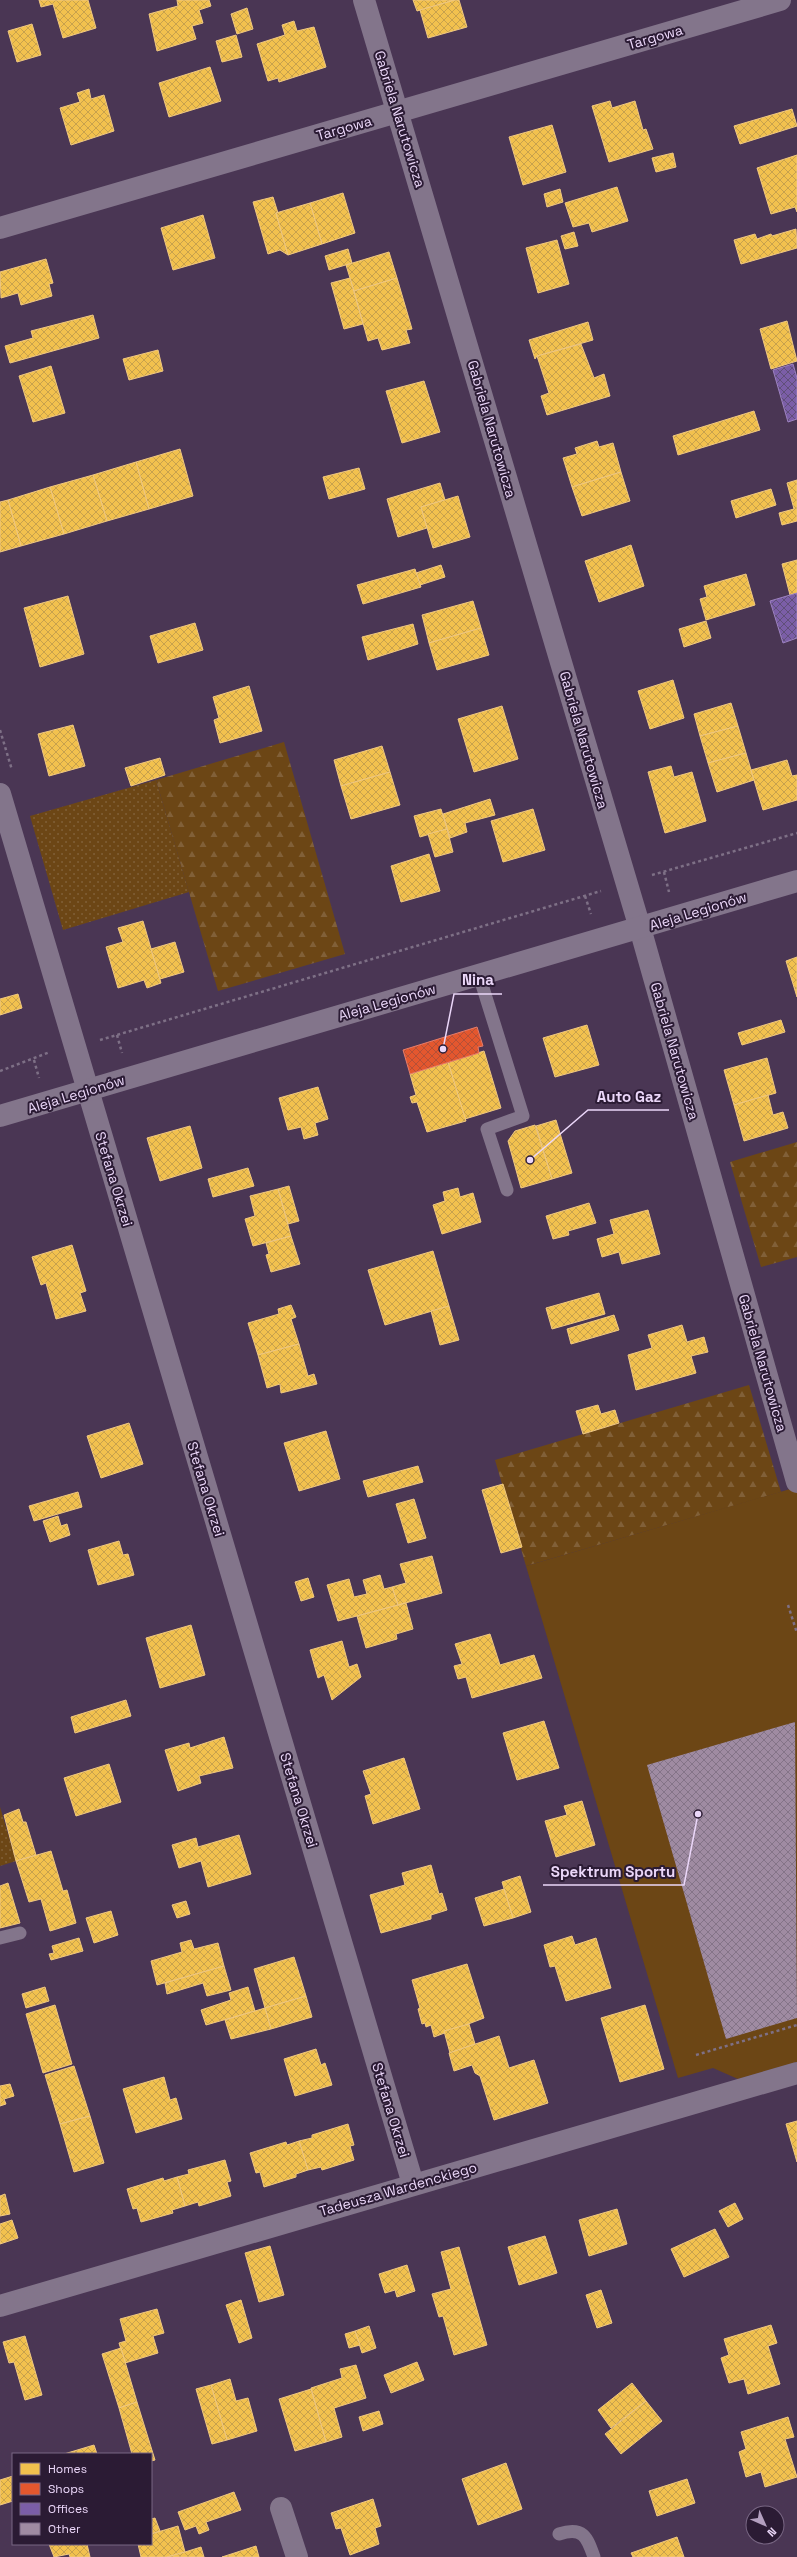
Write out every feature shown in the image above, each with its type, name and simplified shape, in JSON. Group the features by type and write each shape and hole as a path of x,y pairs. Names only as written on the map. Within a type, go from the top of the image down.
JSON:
{"street":[{"name":"Gabriela Narutowicza","path":"364,0 640,928 797,1482"},
{"name":"Targowa","path":"0,228 780,0"},
{"name":"Stefana Okrzei","path":"0,794 414,2184"},
{"name":"Aleja Legionów","path":"0,1116 797,881"},
{"name":"Tadeusza Wardenckiego","path":"0,2306 797,2073"},
{"path":"281,2508 297,2557"}],"lane":[{"path":"479,976 523,1116 487,1129 507,1190"},
{"path":"0,1938 20,1933"},
{"path":"560,2534 575,2531 584,2535 588,2539 594,2557"}],"path":[{"path":"0,730 13,775"},
{"path":"650,876 797,833"},
{"path":"93,1042 606,890"},
{"path":"0,1071 56,1050"},
{"path":"788,1605 797,1634"},
{"path":"696,2056 797,2025"}],"green space":[{"path":"284,742 345,954 218,991 156,780"},
{"path":"156,780 189,892 63,930 30,816"},
{"path":"797,1142 797,1257 761,1267 730,1162"},
{"path":"749,1385 781,1492 526,1566 495,1460"},
{"path":"797,1487 797,2062 738,2079 713,2068 678,2078 526,1566"},
{"path":"0,1807 16,1861 0,1866"}],"building: Homes":[{"path":"39,0 88,0 96,28 63,38 53,4 41,7"},
{"path":"177,0 209,0 211,6 199,10 203,23 192,26 196,39 157,51 149,14 178,6"},
{"path":"413,0 455,0 417,11"},
{"path":"459,0 467,27 428,38 420,10"},
{"path":"247,8 253,29 237,34 231,14"},
{"path":"294,21 297,31 314,27 326,67 279,82 278,78 268,81 257,44 285,35 282,25"},
{"path":"32,24 41,55 17,62 8,31"},
{"path":"236,35 242,57 222,62 216,41"},
{"path":"210,67 221,101 169,117 159,83"},
{"path":"89,89 91,99 104,95 114,131 71,145 60,108 80,102 77,93"},
{"path":"610,101 612,108 635,101 643,130 646,129 653,149 609,162 592,106"},
{"path":"792,109 797,126 740,144 734,126"},
{"path":"552,125 566,172 523,185 509,137"},
{"path":"673,153 676,167 656,172 652,158"},
{"path":"797,155 797,212 795,207 771,214 757,168"},
{"path":"617,187 628,221 592,232 589,223 573,227 565,203"},
{"path":"560,189 563,202 547,207 544,194"},
{"path":"343,193 355,233 322,244 310,203"},
{"path":"273,197 288,255 280,250 268,254 253,202"},
{"path":"310,203 322,244 288,255 276,213"},
{"path":"203,215 215,258 173,270 161,228"},
{"path":"796,229 797,248 741,264 734,240 755,234 757,239 771,234 772,236"},
{"path":"574,232 578,246 565,249 561,236"},
{"path":"557,240 569,284 538,293 526,248"},
{"path":"348,249 352,263 329,270 325,256"},
{"path":"389,252 397,278 354,291 346,265"},
{"path":"46,259 53,283 49,284 52,296 21,305 18,293 1,298 0,272"},
{"path":"350,278 363,324 344,329 331,283"},
{"path":"397,278 412,329 406,330 410,343 382,350 378,338 368,341 354,291"},
{"path":"93,315 99,338 10,363 5,346 33,338 31,331"},
{"path":"787,321 797,361 771,369 760,329"},
{"path":"588,322 593,340 537,356 535,359 529,340"},
{"path":"581,344 594,378 604,374 610,396 547,415 541,396 549,393 537,356"},
{"path":"158,350 163,371 129,380 123,359"},
{"path":"51,366 65,413 33,422 19,376"},
{"path":"424,381 440,432 402,443 386,391"},
{"path":"754,411 760,430 678,455 673,436"},
{"path":"597,441 599,447 613,443 621,472 572,487 563,458 577,454 575,448"},
{"path":"180,449 193,496 149,509 136,462"},
{"path":"136,462 149,509 107,521 93,475"},
{"path":"359,468 365,489 329,499 323,477"},
{"path":"621,472 630,501 582,516 572,487"},
{"path":"93,475 107,521 64,534 50,487"},
{"path":"797,480 797,521 782,525 779,513 794,509 787,483"},
{"path":"440,483 445,500 421,507 427,528 398,537 387,499"},
{"path":"50,487 64,534 21,546 8,500"},
{"path":"771,489 776,505 736,518 731,501"},
{"path":"458,496 470,537 433,548 421,507"},
{"path":"8,500 21,546 0,552 0,502"},
{"path":"631,545 644,586 599,602 585,561"},
{"path":"797,560 797,593 790,595 782,564"},
{"path":"441,565 445,577 420,585 416,573"},
{"path":"415,569 421,587 363,604 357,585"},
{"path":"746,574 755,605 706,620 700,599 707,597 704,586"},
{"path":"68,596 84,654 40,667 24,608"},
{"path":"473,601 481,628 429,643 422,615"},
{"path":"706,621 711,638 684,647 679,629"},
{"path":"195,623 203,650 158,663 150,636"},
{"path":"413,624 418,644 368,660 362,637"},
{"path":"481,628 489,655 437,670 429,643"},
{"path":"673,680 684,718 650,729 638,691"},
{"path":"249,686 262,731 220,743 214,720 219,718 213,697"},
{"path":"731,703 738,726 700,736 694,714"},
{"path":"502,706 518,759 474,772 458,719"},
{"path":"73,725 85,766 49,776 38,734"},
{"path":"738,726 746,753 708,763 700,736"},
{"path":"382,746 390,772 341,786 334,760"},
{"path":"746,753 754,780 717,792 708,763"},
{"path":"160,758 165,775 131,786 125,768"},
{"path":"787,760 792,776 797,775 797,800 763,810 751,770"},
{"path":"671,766 674,777 692,772 706,821 665,833 648,772"},
{"path":"390,772 400,805 351,819 341,786"},
{"path":"490,799 495,815 465,823 467,832 450,838 443,814"},
{"path":"441,809 447,829 420,837 414,816"},
{"path":"533,809 545,850 503,862 491,821"},
{"path":"447,829 453,852 435,857 428,834"},
{"path":"429,854 440,891 401,902 391,866"},
{"path":"143,921 161,983 147,988 144,980 118,988 106,947 123,942 118,928"},
{"path":"175,942 184,972 160,979 151,949"},
{"path":"797,957 797,997 786,961"},
{"path":"18,994 22,1008 0,1015 0,999"},
{"path":"781,1020 785,1032 742,1045 738,1033"},
{"path":"587,1025 599,1065 555,1077 543,1038"},
{"path":"484,1051 501,1108 465,1119 448,1062"},
{"path":"767,1058 776,1093 734,1105 724,1070"},
{"path":"448,1062 466,1121 427,1132 417,1102 412,1103 410,1097 416,1095 410,1074"},
{"path":"318,1087 328,1119 315,1123 318,1135 304,1139 301,1127 288,1130 279,1098"},
{"path":"768,1095 773,1115 783,1112 788,1128 744,1141 734,1105"},
{"path":"556,1120 572,1173 552,1179 536,1126"},
{"path":"535,1125 552,1179 521,1188 508,1141 515,1131"},
{"path":"190,1126 202,1168 160,1181 147,1138"},
{"path":"248,1168 254,1186 213,1197 208,1179"},
{"path":"289,1186 299,1221 288,1224 278,1189"},
{"path":"458,1188 460,1197 473,1193 481,1222 442,1234 433,1205 445,1201 443,1192"},
{"path":"278,1189 291,1236 253,1246 245,1219 255,1216 250,1196"},
{"path":"589,1203 596,1223 568,1231 569,1235 553,1239 546,1216"},
{"path":"648,1210 660,1254 622,1264 619,1252 602,1257 597,1239 614,1234 610,1220"},
{"path":"291,1236 300,1264 271,1272 266,1255 269,1254 266,1243"},
{"path":"72,1245 86,1291 80,1293 86,1311 56,1319 46,1283 41,1285 32,1257"},
{"path":"433,1251 449,1306 385,1325 368,1270"},
{"path":"599,1293 605,1314 552,1329 546,1308"},
{"path":"291,1305 296,1317 291,1319 299,1344 258,1355 248,1323 279,1314 278,1309"},
{"path":"449,1306 459,1340 440,1345 431,1311"},
{"path":"614,1315 619,1330 571,1344 567,1329"},
{"path":"682,1325 687,1342 704,1337 708,1352 691,1356 696,1373 636,1390 628,1355 652,1348 648,1335"},
{"path":"299,1344 308,1376 314,1374 317,1384 281,1393 280,1384 267,1388 258,1355"},
{"path":"598,1405 601,1414 615,1410 619,1423 583,1434 576,1411"},
{"path":"129,1423 143,1464 101,1478 87,1436"},
{"path":"326,1431 340,1479 299,1491 284,1443"},
{"path":"418,1466 423,1482 368,1497 363,1481"},
{"path":"503,1484 522,1547 501,1553 482,1490"},
{"path":"78,1492 82,1507 34,1521 29,1506"},
{"path":"414,1499 426,1538 408,1543 396,1504"},
{"path":"58,1516 61,1526 67,1524 70,1535 50,1542 43,1521"},
{"path":"119,1541 123,1555 128,1554 134,1575 98,1585 88,1550"},
{"path":"432,1556 442,1593 398,1605 392,1587 406,1583 400,1564"},
{"path":"380,1575 384,1589 392,1587 398,1605 338,1621 327,1585 349,1579 354,1597 367,1594 363,1580"},
{"path":"308,1578 314,1597 301,1601 295,1582"},
{"path":"406,1603 413,1629 396,1634 397,1639 366,1648 357,1616"},
{"path":"191,1625 205,1675 160,1688 146,1638"},
{"path":"490,1634 500,1665 534,1655 542,1678 472,1698 466,1677 458,1679 454,1666 462,1664 455,1644"},
{"path":"342,1641 349,1667 357,1664 361,1677 332,1700 324,1675 318,1678 310,1650"},
{"path":"126,1700 131,1716 75,1733 71,1717"},
{"path":"544,1721 559,1768 517,1780 503,1733"},
{"path":"224,1737 233,1768 199,1776 201,1783 178,1791 165,1750 189,1743 190,1748"},
{"path":"404,1758 420,1809 373,1824 365,1796 371,1794 363,1771"},
{"path":"109,1764 121,1802 76,1816 64,1778"},
{"path":"582,1801 595,1845 556,1857 545,1821 567,1815 564,1806"},
{"path":"19,1809 23,1822 26,1822 36,1855 16,1861 4,1815"},
{"path":"239,1835 251,1874 208,1887 201,1861 179,1868 172,1845 196,1838 198,1847"},
{"path":"51,1851 63,1891 67,1890 76,1923 50,1931 41,1899 29,1902 16,1861"},
{"path":"431,1865 439,1894 442,1893 447,1910 431,1915 431,1919 381,1933 370,1895 405,1885 402,1873"},
{"path":"520,1876 531,1912 513,1918 502,1882"},
{"path":"8,1883 20,1923 0,1928 0,1886"},
{"path":"504,1889 513,1918 484,1926 475,1898"},
{"path":"186,1901 190,1914 177,1918 172,1905"},
{"path":"111,1911 118,1935 94,1943 86,1918"},
{"path":"572,1936 575,1945 596,1938 611,1988 566,2001 555,1966 550,1967 544,1945"},
{"path":"79,1938 83,1951 51,1960 49,1954 54,1953 52,1946"},
{"path":"191,1940 194,1949 218,1943 224,1966 157,1985 151,1961 182,1952 180,1943"},
{"path":"294,1957 306,1996 265,2008 254,1969"},
{"path":"467,1964 484,2018 434,2037 431,2025 426,2027 425,2023 422,2024 418,2009 420,2008 412,1980"},
{"path":"224,1966 231,1990 207,1996 203,1983 167,1994 165,1983"},
{"path":"45,1987 49,2001 26,2008 22,1994"},
{"path":"248,1987 255,2011 206,2025 201,2010 231,2000 229,1993"},
{"path":"306,1996 312,2017 271,2029 265,2008"},
{"path":"55,2005 72,2064 43,2073 26,2014"},
{"path":"645,2005 664,2069 620,2082 601,2018"},
{"path":"265,2008 271,2029 231,2039 225,2020"},
{"path":"469,2024 475,2044 450,2053 444,2031"},
{"path":"499,2036 509,2068 534,2060 548,2103 494,2120 480,2076 475,2073 472,2065 454,2071 449,2053"},
{"path":"316,2049 321,2065 325,2063 332,2085 295,2096 284,2059"},
{"path":"74,2066 90,2116 60,2124 45,2075"},
{"path":"164,2077 170,2100 176,2098 182,2119 136,2133 123,2089"},
{"path":"10,2084 14,2096 4,2099 6,2104 0,2106 0,2086"},
{"path":"90,2116 104,2163 74,2172 60,2124"},
{"path":"797,2121 797,2162 786,2124"},
{"path":"348,2124 354,2145 350,2146 354,2160 322,2170 321,2167 308,2170 299,2141 312,2138 312,2135"},
{"path":"299,2141 308,2170 296,2174 296,2177 264,2187 260,2172 256,2173 250,2153 286,2142 287,2145"},
{"path":"225,2160 231,2181 227,2182 231,2196 199,2206 198,2202 185,2206 177,2177 189,2174 188,2170"},
{"path":"177,2177 185,2206 172,2210 173,2213 141,2222 137,2208 133,2209 127,2189 163,2178 164,2181"},
{"path":"5,2194 10,2214 0,2216 0,2196"},
{"path":"735,2203 743,2219 728,2227 719,2211"},
{"path":"617,2209 627,2244 589,2256 579,2220"},
{"path":"12,2220 18,2238 0,2244 0,2224"},
{"path":"715,2229 729,2257 684,2277 671,2249"},
{"path":"545,2236 557,2273 519,2285 508,2247"},
{"path":"270,2246 284,2295 259,2302 245,2253"},
{"path":"459,2247 487,2345 454,2355 443,2316 439,2317 432,2294 451,2289 441,2252"},
{"path":"407,2265 415,2291 397,2297 395,2290 385,2293 379,2274"},
{"path":"601,2290 612,2323 597,2328 586,2295"},
{"path":"241,2300 252,2338 239,2343 226,2305"},
{"path":"157,2309 164,2333 153,2336 158,2353 125,2363 119,2343 126,2341 120,2319"},
{"path":"771,2325 777,2343 768,2346 780,2384 748,2394 744,2379 729,2383 721,2358 729,2355 724,2339"},
{"path":"369,2326 376,2348 362,2353 355,2331"},
{"path":"355,2331 360,2345 349,2348 345,2334"},
{"path":"25,2336 42,2395 25,2400 14,2362 9,2363 3,2342"},
{"path":"121,2348 137,2402 119,2408 102,2354"},
{"path":"417,2362 424,2380 391,2393 384,2375"},
{"path":"356,2365 366,2398 334,2408 342,2437 326,2442 311,2388 342,2378 340,2369"},
{"path":"230,2379 236,2401 248,2398 257,2431 227,2440 211,2385"},
{"path":"632,2383 646,2401 611,2428 598,2410"},
{"path":"211,2385 227,2440 212,2444 196,2389"},
{"path":"311,2389 326,2442 295,2451 279,2399"},
{"path":"646,2401 662,2421 621,2454 605,2434"},
{"path":"137,2402 155,2460 152,2461 152,2453 132,2453 119,2408"},
{"path":"379,2411 383,2424 363,2431 359,2417"},
{"path":"788,2417 794,2437 785,2439 797,2477 765,2487 761,2472 746,2477 739,2452 746,2449 741,2432"},
{"path":"94,2445 97,2453 67,2453"},
{"path":"506,2463 522,2509 478,2525 462,2479"},
{"path":"12,2476 12,2501 0,2505 0,2480"},
{"path":"687,2479 695,2503 657,2516 649,2491"},
{"path":"234,2492 241,2510 206,2522 209,2530 199,2534 196,2526 185,2530 178,2512"},
{"path":"373,2499 381,2526 375,2528 379,2544 350,2555 341,2528 336,2529 331,2513"},
{"path":"155,2518 160,2531 152,2534 152,2519"},
{"path":"178,2526 185,2552 167,2557 141,2557 138,2545 152,2545 152,2534"},
{"path":"677,2537 684,2557 633,2557 631,2553"},
{"path":"49,2545 87,2545 90,2557 70,2557 69,2554 54,2557"},
{"path":"256,2546 259,2557 222,2557"},
{"path":"201,2547 204,2557 167,2557 185,2552"}],"building: Shops":[{"path":"477,1027 483,1046 478,1047 479,1053 410,1074 403,1050"}],"building: Offices":[{"path":"793,364 797,378 797,419 788,422 773,370"},
{"path":"797,593 797,638 783,643 770,601"}],"building: Other":[{"path":"795,1722 797,2018 726,2039 647,1765"}],"place":[{"name":"Nina","path":"443,1049"},
{"name":"Auto Gaz","path":"530,1160"},
{"name":"Spektrum Sportu","path":"698,1814"}]}
